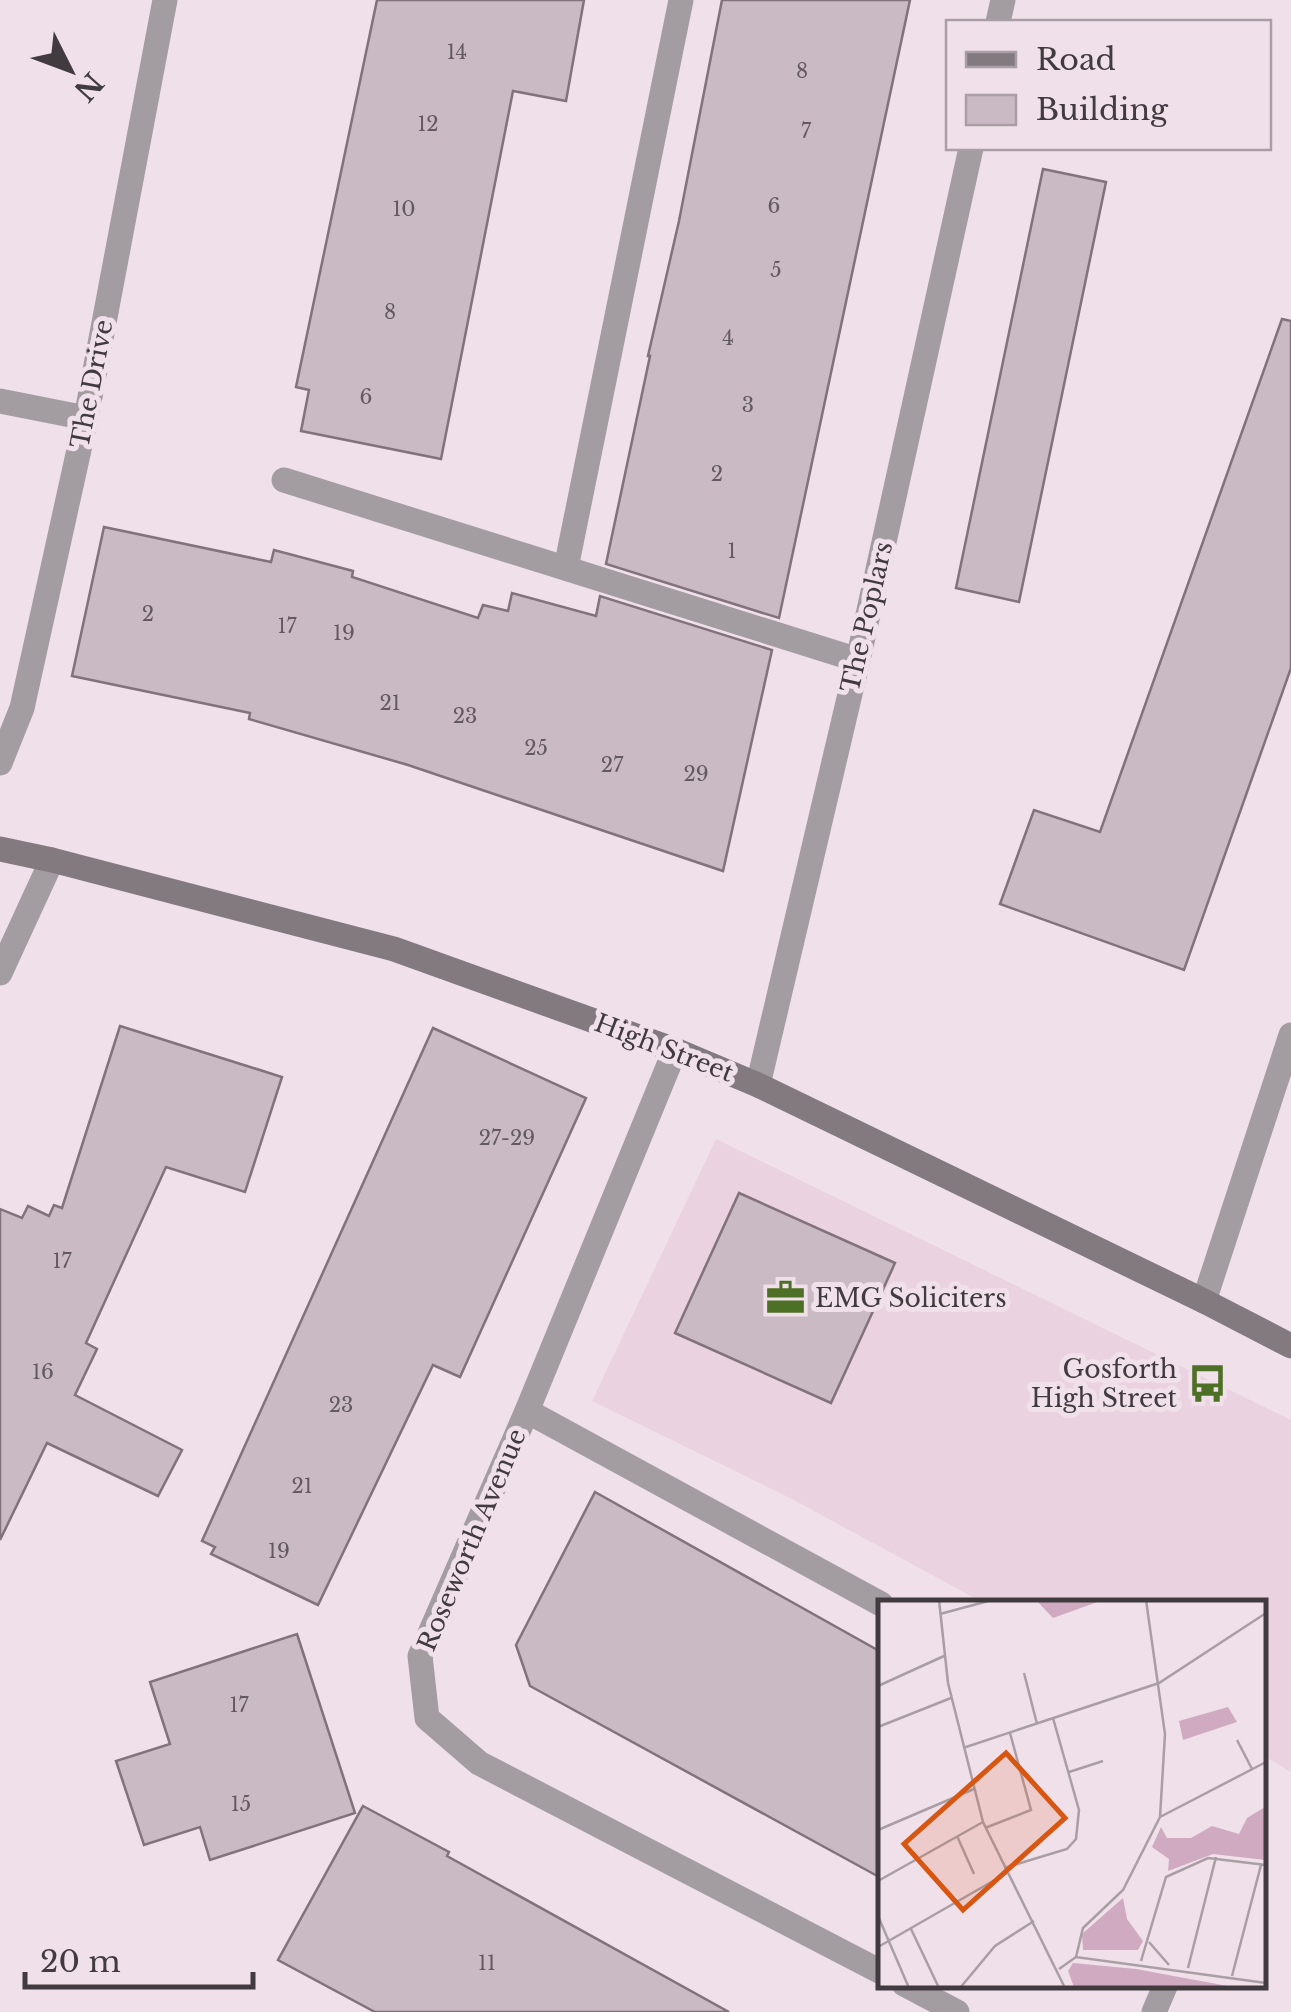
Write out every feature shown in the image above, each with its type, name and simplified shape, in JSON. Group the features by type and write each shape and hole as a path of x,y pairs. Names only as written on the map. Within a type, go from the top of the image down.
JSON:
{"main road":[{"name":"High Street","path":"0,849 394,949 675,1050 758,1085 1291,1346"}],"street":[{"name":"The Drive","path":"0,763 22,708 86,418 165,0"},
{"path":"566,568 681,0"},
{"name":"The Poplars","path":"758,1085 858,660 970,150"},
{"path":"0,401 86,418"},
{"path":"284,480 858,660"},
{"path":"0,972 52,860"},
{"path":"1204,1301 1291,1036"},
{"name":"Roseworth Avenue","path":"675,1050 420,1656 427,1718 478,1763 878,1970"},
{"path":"526,1411 878,1602"},
{"path":"910,1987 957,2012"},
{"path":"1154,2012 1165,1987"}],"shaded area":[{"path":"716,1139 1291,1420 1291,1772 1266,1757 1266,1600 978,1600 790,1498 592,1401"}],"building":[{"path":"377,0 584,0 566,101 513,91 441,459 301,431 309,390 296,387"},
{"path":"722,0 910,0 779,618 606,564"},
{"path":"1043,169 1106,182 1019,602 956,588"},
{"path":"1282,319 1291,321 1291,668 1184,970 1000,904 1034,810 1100,832"},
{"path":"104,527 271,562 274,550 353,571 352,577 478,618 483,605 508,611 512,593 596,616 600,596 772,650 723,871 408,765 249,719 250,713 72,676"},
{"path":"120,1026 282,1077 245,1192 166,1167 86,1343 97,1349 75,1395 182,1450 158,1496 47,1443 0,1540 0,1209 22,1218 28,1206 49,1216 54,1205 62,1208"},
{"path":"433,1028 586,1098 460,1377 433,1365 318,1605 211,1554 215,1547 202,1541"},
{"name":"EMG Soliciters","path":"739,1193 895,1263 831,1403 675,1333"},
{"path":"595,1492 878,1650 878,1876 530,1686 516,1645"},
{"path":"297,1634 355,1813 210,1860 200,1827 144,1845 116,1761 170,1744 150,1682"},
{"path":"363,1806 729,2012 375,2012 278,1960"}],"place":[{"name":"EMG Soliciters","path":"785,1298"},
{"name":"Gosforth High Street","path":"1207,1383"}]}
